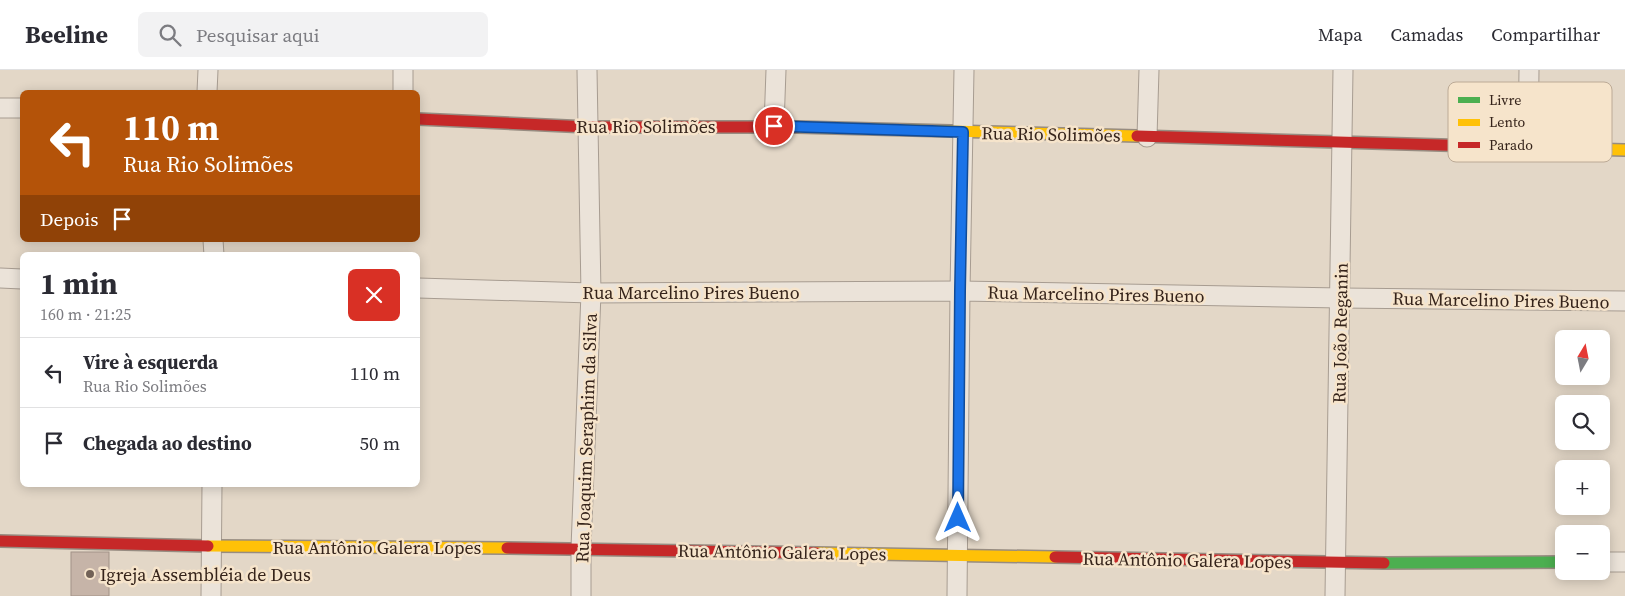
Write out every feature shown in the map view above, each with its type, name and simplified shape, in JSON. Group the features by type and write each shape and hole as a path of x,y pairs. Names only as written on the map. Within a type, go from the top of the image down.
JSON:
{"street":[{"path":"207,90 208,70"},
{"path":"403,70 403,90"},
{"name":"Rua Joaquim Seraphim da Silva","path":"581,596 581,548 591,293 587,70"},
{"path":"774,126 776,70"},
{"path":"957,596 964,70"},
{"path":"1147,136 1149,70"},
{"name":"Rua João Reganin","path":"1335,596 1344,70"},
{"path":"0,108 20,108"},
{"name":"Rua Rio Solimões","path":"420,119 588,127 774,126 1448,145"},
{"name":"Rua Rio Solimões","path":"1612,150 1625,150"},
{"path":"0,278 20,278"},
{"name":"Rua Marcelino Pires Bueno","path":"420,288 591,293 960,291 1625,301"},
{"path":"211,596 212,487"},
{"name":"Rua Antônio Galera Lopes","path":"0,541 211,546 581,548 1335,563 1555,562"},
{"path":"1610,562 1625,562"}],"building":[{"name":"Igreja Assembléia de Deus","path":"71,552 109,552 109,596 71,596"}],"traffic: fast":[{"path":"1384,563 1555,562"}],"traffic: slow":[{"path":"797,127 1137,136"},
{"path":"1612,150 1625,150"},
{"path":"208,546 507,548"},
{"path":"817,553 1055,557"}],"traffic: jam":[{"path":"420,119 588,127 797,127"},
{"path":"1137,136 1448,145"},
{"path":"0,541 208,546"},
{"path":"507,548 817,553"},
{"path":"1055,557 1384,563"}],"place":[{"name":"Igreja Assembléia de Deus","path":"90,574"}],"route":[{"path":"774,126 963,132 958,518"}]}
